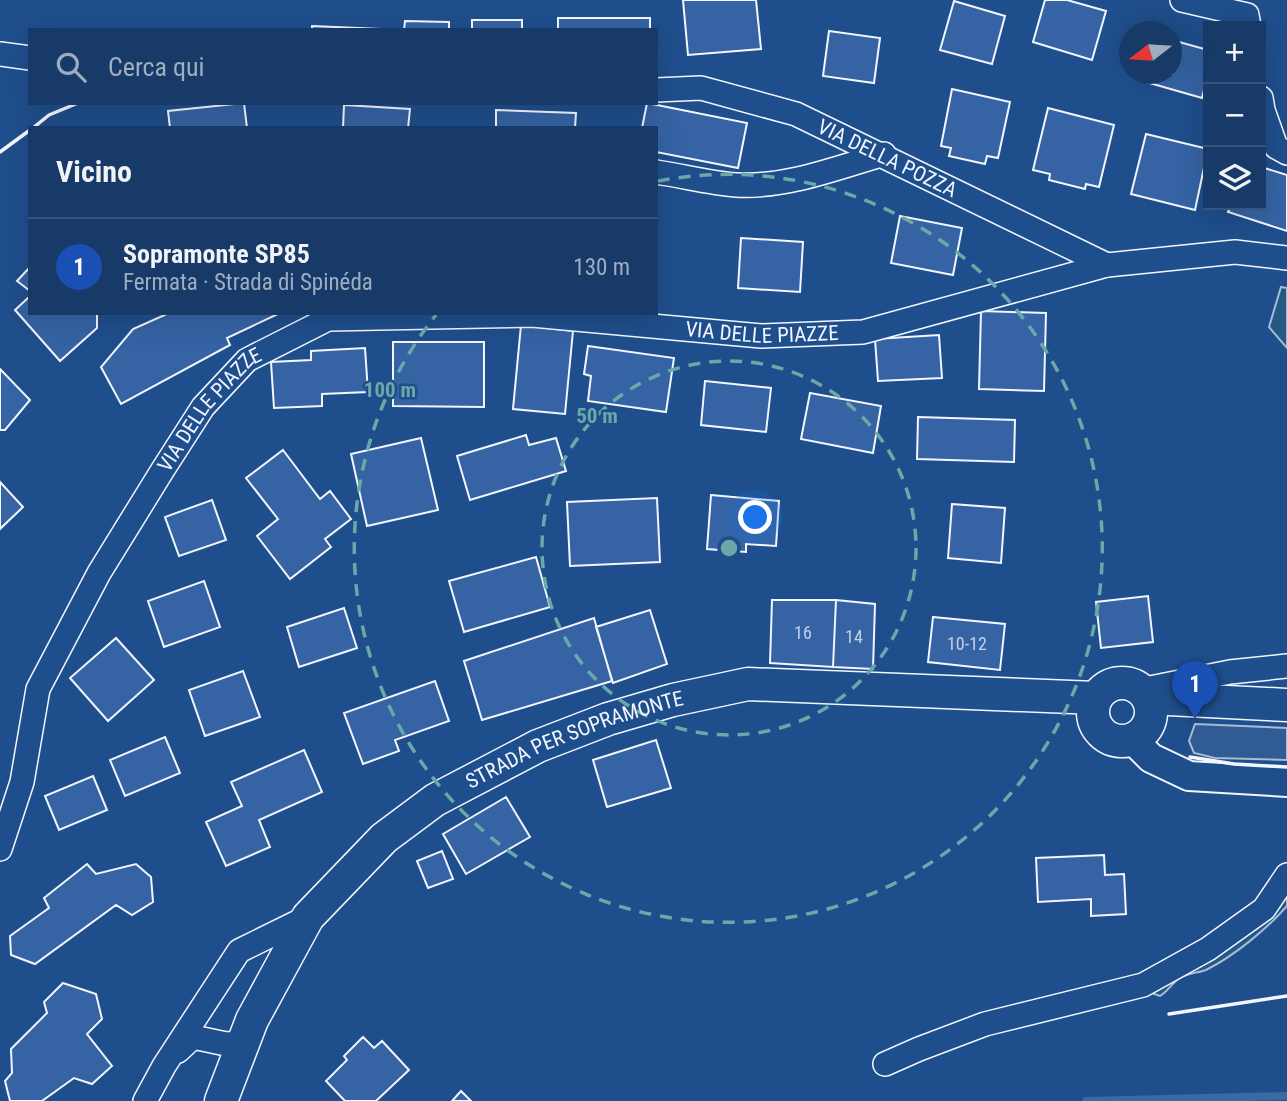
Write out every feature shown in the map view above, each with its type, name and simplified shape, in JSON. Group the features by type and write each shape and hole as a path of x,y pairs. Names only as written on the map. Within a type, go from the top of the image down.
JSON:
{"main road":[{"path":"1115,683 1129,683 1144,694 1152,710 1150,722 1143,733 1133,740 1119,742 1105,737 1095,726 1092,712 1096,698 1103,689 1115,683"},
{"name":"STRADA PER SOPRAMONTE","path":"221,1101 242,1044 308,917 384,838 435,800 538,746 608,719 673,700 748,684 1096,698"},
{"path":"1144,694 1287,705"}],"street":[{"path":"1182,0 1248,14"},
{"path":"0,54 28,58"},
{"name":"VIA DELLA POZZA","path":"658,90 701,88 796,114 1107,265"},
{"path":"1266,115 1276,148 1287,153"},
{"path":"658,172 736,185 770,183 884,155"},
{"path":"658,187 737,199 770,183"},
{"name":"VIA DELLE PIAZZE","path":"0,849 22,782 38,689 99,573 162,471 203,407 247,360 328,319 533,315 761,336 863,332 1107,265 1235,252 1287,258"},
{"path":"1144,694 1230,672 1287,666"},
{"path":"1133,740 1151,758 1189,776 1287,782"},
{"path":"885,1064 985,1024 1143,985 1208,949 1264,909 1287,875"},
{"path":"145,1101 164,1066 239,951 308,917"},
{"path":"164,1066 193,1037 226,1044 242,1044"}],"shaded area":[{"path":"1281,287 1287,288 1287,348 1269,327"},
{"path":"1195,724 1287,728 1287,760 1215,758 1194,753 1189,741"},
{"path":"1287,893 1287,906 1239,950 1206,970 1180,978 1160,996 1154,994 1152,989"}],"building":[{"path":"683,0 756,0 761,49 688,55"},
{"path":"1045,0 1067,0 1106,11 1092,60 1033,42"},
{"path":"954,1 1005,16 992,64 940,50"},
{"path":"558,18 650,18 650,28 558,28"},
{"path":"472,20 522,20 522,28 472,28"},
{"path":"405,21 449,22 449,28 404,28"},
{"path":"312,26 358,28 312,28"},
{"path":"829,31 880,38 874,83 823,76"},
{"path":"1182,43 1203,49 1202,98 1153,84 1182,84"},
{"path":"952,89 1010,102 998,158 987,156 985,164 949,156 951,148 941,146"},
{"path":"244,105 247,126 170,126 168,111"},
{"path":"344,105 410,109 408,126 343,126"},
{"path":"647,105 747,123 738,168 658,152 658,126 642,126"},
{"path":"1048,108 1114,125 1099,187 1086,184 1085,189 1049,180 1050,174 1033,170"},
{"path":"496,110 576,113 575,126 496,126"},
{"path":"1146,134 1203,148 1203,172 1195,210 1131,194"},
{"path":"1266,169 1287,175 1287,231 1228,212 1266,210"},
{"path":"900,216 962,228 953,275 891,263"},
{"path":"741,238 803,242 800,292 738,288"},
{"path":"28,269 28,289 17,281"},
{"path":"28,298 28,315 97,315 97,328 60,361 15,310"},
{"path":"981,311 1046,313 1044,391 979,389"},
{"path":"164,315 276,315 227,338 230,345 121,404 101,367 133,329"},
{"path":"521,325 573,331 565,414 513,409"},
{"path":"939,335 942,378 878,381 875,339"},
{"path":"393,342 484,342 484,407 393,406"},
{"path":"588,346 674,358 666,412 588,401 591,376 584,374"},
{"path":"365,348 368,392 322,394 322,406 274,408 271,362 311,360 311,351"},
{"path":"0,369 30,400 5,430 0,430"},
{"path":"705,381 771,388 766,432 701,425"},
{"path":"810,393 881,406 873,453 801,439"},
{"path":"918,417 1015,420 1014,462 917,459"},
{"path":"526,435 529,445 556,438 566,471 470,500 457,456"},
{"path":"421,438 438,510 367,526 351,454"},
{"path":"283,450 320,499 330,491 351,519 325,539 331,547 290,579 257,536 278,519 246,478"},
{"path":"0,482 23,507 0,529"},
{"path":"711,495 779,501 776,546 746,544 746,552 707,549"},
{"path":"657,498 660,562 570,566 567,502"},
{"path":"212,500 226,540 179,556 165,517"},
{"path":"952,504 1005,508 1001,563 948,558"},
{"path":"536,557 550,607 464,632 449,581"},
{"path":"204,581 220,627 164,647 148,601"},
{"path":"1148,596 1153,642 1101,648 1096,602"},
{"path":"772,600 836,600 833,667 770,663"},
{"path":"836,600 875,604 873,669 833,667"},
{"path":"344,608 357,648 299,667 287,627"},
{"path":"650,610 667,664 613,683 596,627"},
{"path":"933,617 1005,624 1000,670 928,662"},
{"path":"594,618 612,681 482,720 464,661"},
{"path":"116,638 154,680 108,721 70,678"},
{"path":"243,671 260,717 205,736 189,690"},
{"path":"435,681 449,721 395,740 399,751 363,764 344,713"},
{"path":"165,737 180,773 125,796 110,760"},
{"path":"656,740 671,788 607,807 593,760"},
{"path":"304,750 322,792 259,820 270,847 226,866 206,822 242,806 231,782"},
{"path":"93,776 107,810 59,830 45,796"},
{"path":"506,797 530,837 466,874 443,834"},
{"path":"442,851 453,879 428,888 417,861"},
{"path":"1104,855 1105,875 1124,874 1126,914 1091,916 1091,899 1038,902 1036,858"},
{"path":"87,864 96,874 136,864 151,877 153,902 132,915 116,905 35,964 11,955 10,936 49,908 44,898"},
{"path":"63,983 96,994 102,1019 87,1034 112,1066 92,1084 74,1078 42,1101 10,1101 5,1081 12,1073 11,1049 47,1013 44,1002"},
{"path":"363,1037 374,1048 382,1041 409,1070 376,1101 345,1101 326,1081 347,1060 344,1056"},
{"path":"461,1091 471,1101 452,1101"}],"waterway":[{"path":"1086,1101 1287,1096"}],"wall":[{"path":"35,126 49,115 73,105"},
{"path":"0,152 28,131"},
{"path":"1190,757 1234,764 1287,767"},
{"path":"1169,1014 1287,996"}],"place":[{"name":"Sopramonte SP85","path":"1195,719"}]}
